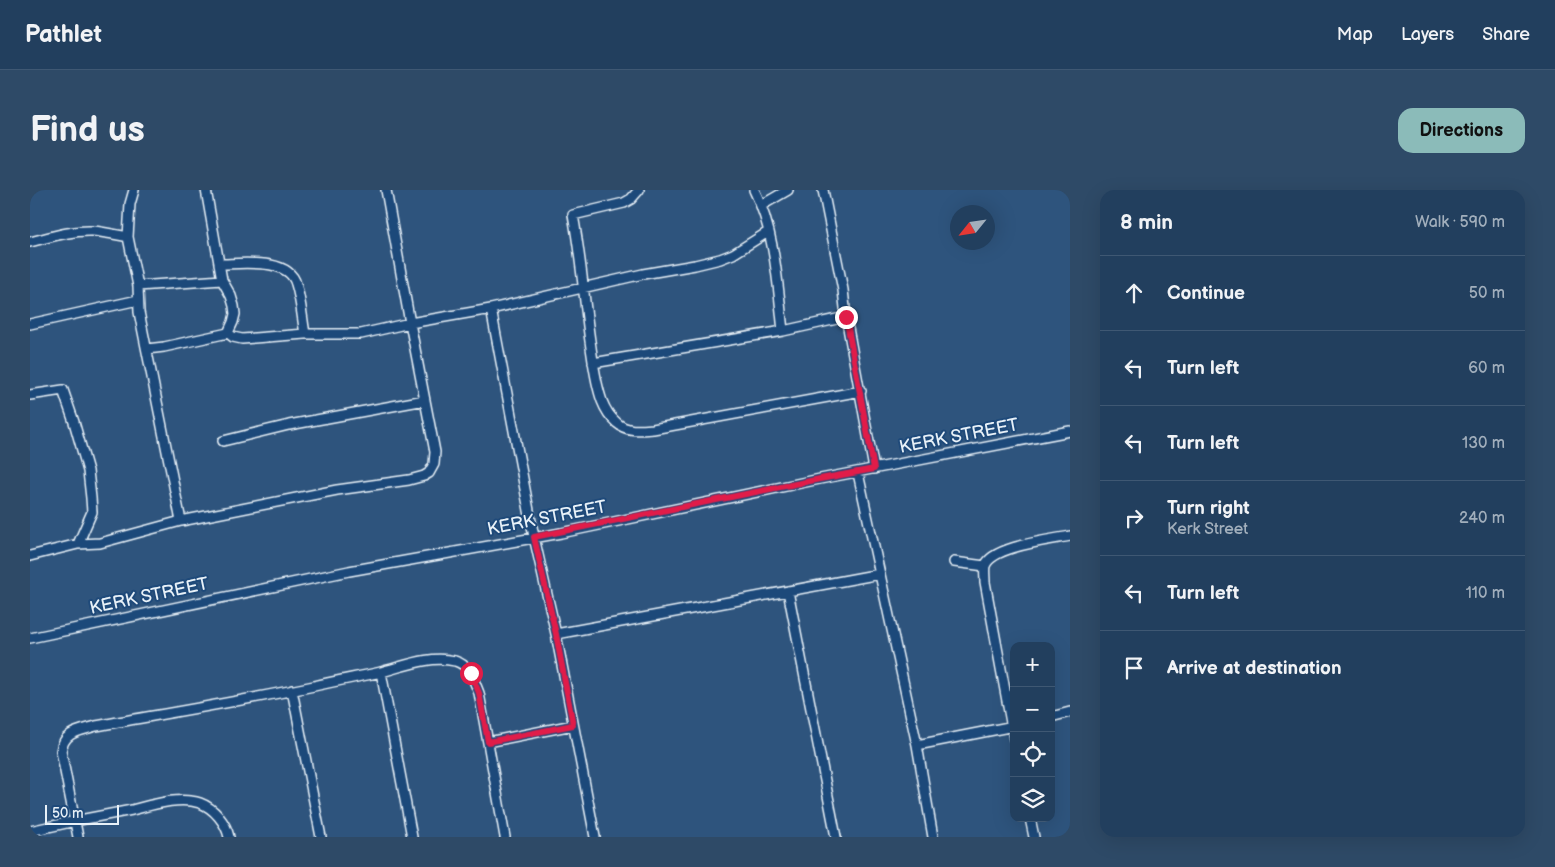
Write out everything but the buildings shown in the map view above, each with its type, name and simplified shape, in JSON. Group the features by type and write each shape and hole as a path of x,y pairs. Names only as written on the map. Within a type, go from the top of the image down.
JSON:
{"street":[{"path":"134,190 130,204 128,237 138,286 138,300 147,349 181,520"},
{"path":"206,190 222,280 234,306 235,314 228,333"},
{"path":"30,556 78,544 100,543 181,520 337,490 409,480 430,473 434,464 435,452 386,190"},
{"path":"639,190 631,199 624,202 573,215 593,363 600,396 607,412 618,424 627,429 662,428 861,391"},
{"path":"754,190 762,205 768,232 778,284 782,331"},
{"path":"762,205 788,190"},
{"path":"823,190 843,290 846,317 874,469"},
{"path":"30,242 66,233 82,232 128,237"},
{"path":"228,333 233,337 242,339 305,334 361,334 410,322 491,309 582,287 720,259 733,254 768,232"},
{"path":"219,264 272,265 285,269 291,274 296,283 305,334"},
{"path":"138,286 222,280"},
{"path":"30,324 138,300"},
{"path":"491,309 534,537 556,634 595,837"},
{"path":"593,363 782,331 846,317"},
{"path":"147,349 228,333"},
{"path":"30,395 63,390 74,422 88,471 92,512 78,544"},
{"path":"223,441 289,425 425,400"},
{"name":"KERK STREET","path":"30,638 349,571 534,537 1070,430"},
{"path":"858,473 917,745 934,837"},
{"path":"1010,716 985,582 985,566 993,555 1004,550 1070,536"},
{"path":"954,562 985,566"},
{"path":"556,634 880,574"},
{"path":"788,591 836,837"},
{"path":"78,837 61,751 65,738 71,734 96,726 292,690 381,672 421,661 441,659 466,666 479,693 505,837"},
{"path":"381,672 412,837"},
{"path":"292,690 321,837"},
{"path":"1055,716 1070,712"},
{"path":"488,742 573,725"},
{"path":"917,745 1010,727"},
{"path":"30,831 171,802 190,801 200,803 211,809 221,820 228,831 229,837"},
{"path":"1031,822 1034,837"}],"route":[{"path":"471,673 479,693 488,742 573,725 556,634 534,537 874,469 846,317"}]}
